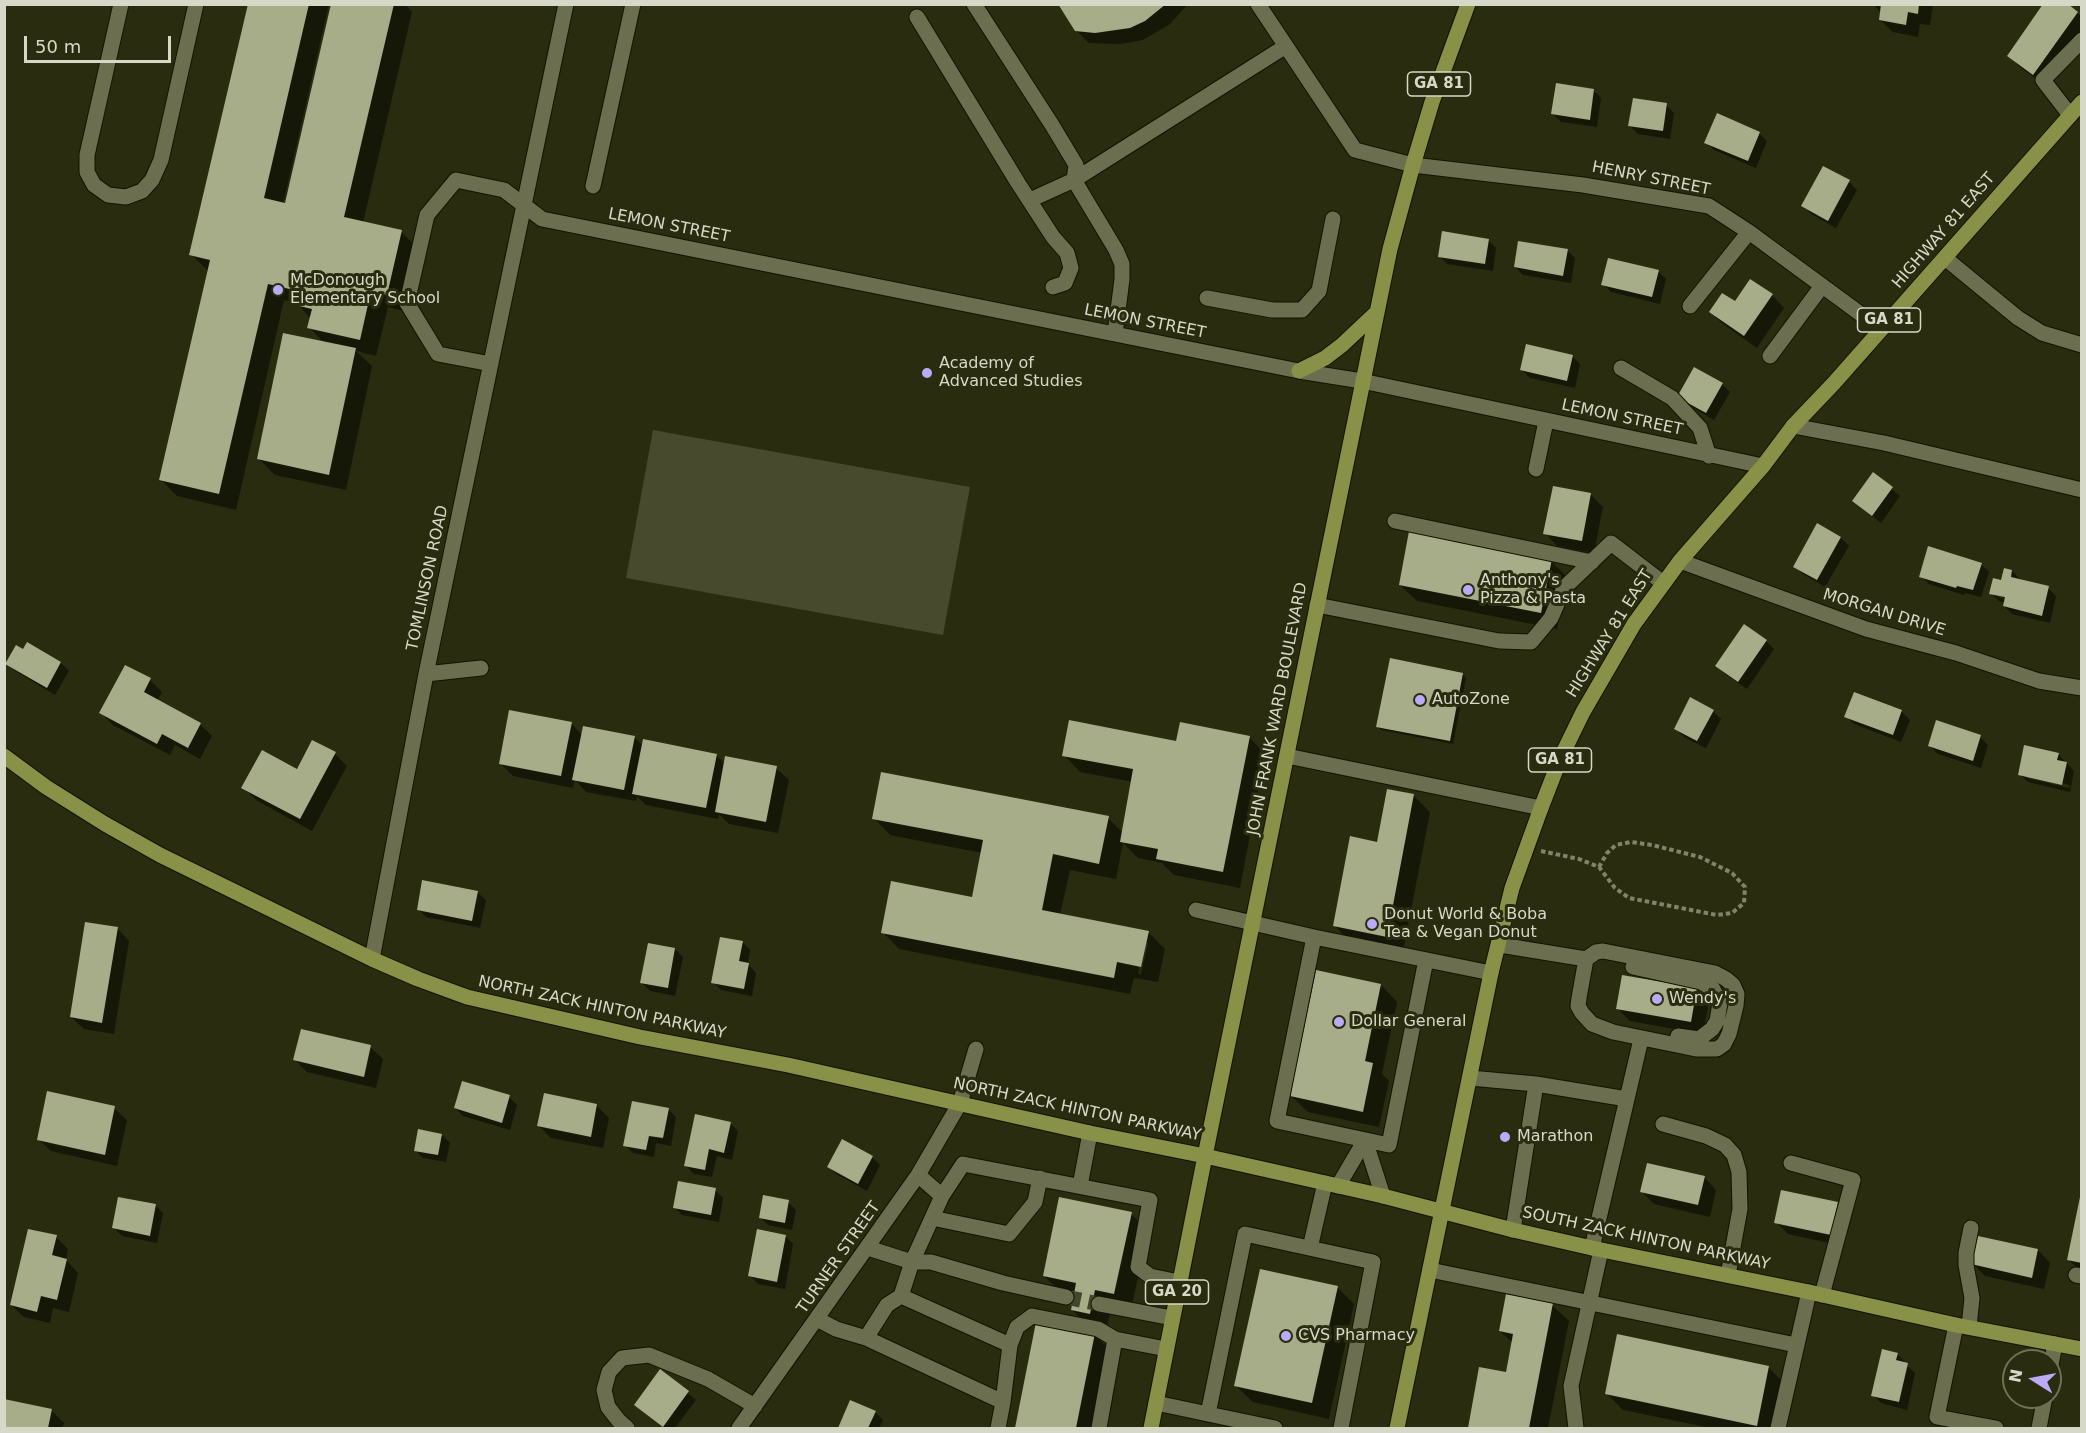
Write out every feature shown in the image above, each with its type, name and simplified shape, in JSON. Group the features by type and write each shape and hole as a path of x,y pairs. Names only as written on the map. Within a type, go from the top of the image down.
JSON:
{"main road":[{"name":"JOHN FRANK WARD BOULEVARD","path":"1151,1428 1390,249 1432,102 1468,4"},
{"name":"HIGHWAY 81 EAST","path":"1397,1428 1491,973 1500,945 1512,888 1560,759 1588,703 1634,624 1680,561 1763,466 1793,426 2082,102"},
{"path":"1299,371 1325,358 1377,313"},
{"name":"NORTH ZACK HINTON PARKWAY","path":"4,756 46,787 132,840 372,959 467,997 639,1037 788,1065 1090,1133 1205,1156"},
{"name":"SOUTH ZACK HINTON PARKWAY","path":"1205,1156 1383,1196 1597,1249 2082,1349"}],"street":[{"path":"121,4 87,154 87,172 94,185 108,195 126,197 142,191 152,180 161,160 196,4"},
{"name":"TOMLINSON ROAD","path":"372,959 426,674 566,4"},
{"path":"593,186 633,4"},
{"path":"974,4 1076,165 1074,180 1122,264 1115,334"},
{"name":"HENRY STREET","path":"1258,4 1355,150 1413,165 1583,185 1709,206 1749,232 1881,329"},
{"path":"917,17 1053,237 1067,253 1071,268 1065,283 1053,287"},
{"path":"2070,115 2043,80 2082,40"},
{"path":"1030,200 1074,180 1286,46"},
{"name":"LEMON STREET","path":"491,364 438,354 407,303 427,215 456,180 504,190 542,219 1299,371 1362,381 1763,466"},
{"path":"1207,298 1272,310 1302,310 1319,291 1333,219"},
{"path":"1690,306 1749,232"},
{"path":"1945,258 2026,323 2042,333 2082,345"},
{"path":"1770,356 1822,285"},
{"path":"1621,368 1671,398 1700,428 1709,456"},
{"path":"1536,469 1546,421"},
{"path":"1793,426 1884,443 2082,490"},
{"path":"1395,521 1592,562"},
{"path":"1317,605 1499,641 1531,642 1551,618 1564,588 1611,543 1663,583"},
{"name":"MORGAN DRIVE","path":"1680,561 1866,629 1956,653 2040,681 2082,688"},
{"path":"426,674 481,668"},
{"path":"1287,756 1541,807"},
{"path":"1196,910 1491,973"},
{"path":"1314,937 1277,1121 1389,1145 1426,960"},
{"path":"1500,945 1586,959 1596,952 1611,953 1715,973 1733,985 1737,994 1729,1034 1724,1044 1717,1049 1696,1049 1641,1039 1592,1024 1578,1006 1586,959"},
{"path":"1592,1024 1620,1025 1699,1039 1706,1035 1717,1021 1720,1003 1713,989 1707,984 1629,966 1621,963 1611,953"},
{"path":"1576,1428 1571,1386 1590,1302 1597,1249 1641,1039"},
{"name":"TURNER STREET","path":"739,1428 918,1175 960,1103 975,1048"},
{"path":"1470,1078 1536,1084 1627,1099"},
{"path":"1513,1230 1536,1084"},
{"path":"1663,1124 1706,1136 1725,1145 1734,1155 1739,1172 1740,1209 1728,1275"},
{"path":"1080,1186 1090,1133"},
{"path":"1310,1248 1331,1185 1365,1140"},
{"path":"1365,1140 1383,1196"},
{"path":"866,1338 887,1305 901,1296 912,1262 932,1218 963,1164 1150,1200 1138,1267 1150,1276 1179,1282"},
{"path":"1779,1428 1796,1345 1853,1180 1791,1164"},
{"path":"918,1175 942,1197"},
{"path":"932,1218 1009,1234 1035,1202 1040,1178"},
{"path":"1971,1228 1966,1265 1972,1298 1937,1417 1996,1428"},
{"path":"1208,1414 1245,1234 1373,1262 1341,1428"},
{"path":"868,1248 912,1262 931,1263 1003,1283 1066,1297"},
{"path":"1430,1270 1796,1345"},
{"path":"901,1296 1010,1345"},
{"path":"1099,1304 1173,1318"},
{"path":"998,1428 1010,1345 1017,1327 1032,1316 1098,1329 1115,1339 1166,1349"},
{"path":"817,1319 836,1329 866,1338 1003,1402"},
{"path":"1099,1428 1115,1339"},
{"path":"2054,1349 2055,1344"},
{"path":"627,1428 608,1407 604,1390 609,1372 622,1358 649,1355 708,1379 755,1406"},
{"path":"1156,1403 1275,1428"},
{"path":"2039,1428 2043,1409"}],"path":[{"path":"1525,848 1579,859 1599,867 1614,888 1629,898 1717,915 1732,913 1744,903 1745,887 1732,873 1700,857 1661,847 1630,842 1616,845 1607,853 1599,867"}],"green space":[{"path":"653,430 970,487 943,635 626,578"}],"building":[{"path":"248,4 309,4 264,198 285,203 331,4 394,4 344,217 402,230 387,295 371,291 360,340 307,328 312,309 295,305 298,291 268,284 219,494 159,480 210,260 189,255"},
{"path":"1058,4 1166,4 1145,21 1130,28 1095,33 1075,31"},
{"path":"1881,4 1919,4 1918,14 1908,12 1906,25 1879,20"},
{"path":"2043,4 2068,4 2078,12 2033,75 2007,56"},
{"path":"1556,83 1594,89 1590,120 1551,114"},
{"path":"1633,98 1667,103 1663,131 1628,126"},
{"path":"1717,113 1760,132 1748,161 1704,143"},
{"path":"1823,166 1850,180 1828,221 1801,206"},
{"path":"1442,231 1489,239 1485,264 1438,257"},
{"path":"1518,241 1568,249 1563,276 1514,267"},
{"path":"1608,258 1659,270 1652,297 1601,285"},
{"path":"1750,279 1773,294 1744,336 1709,312 1722,293 1735,301"},
{"path":"283,333 356,348 329,475 257,459"},
{"path":"1526,344 1573,355 1567,381 1520,370"},
{"path":"1694,367 1723,383 1706,413 1677,397"},
{"path":"1873,472 1893,487 1872,516 1852,501"},
{"path":"1553,486 1591,493 1582,541 1543,534"},
{"path":"1817,523 1841,537 1817,580 1793,567"},
{"path":"1409,531 1552,559 1541,613 1399,585"},
{"path":"1928,546 1982,563 1973,590 1957,586 1956,588 1919,577"},
{"path":"2004,568 2012,570 2011,577 2049,586 2042,616 2003,606 2005,597 1989,594 1993,578 2001,580"},
{"path":"1744,624 1767,640 1738,682 1715,666"},
{"path":"27,642 61,662 47,688 5,664 16,645 23,649"},
{"name":"AutoZone","path":"1390,658 1463,673 1450,741 1376,727"},
{"path":"125,665 151,678 144,692 201,723 188,748 162,734 157,744 99,713"},
{"path":"1854,692 1902,710 1893,735 1844,717"},
{"path":"1690,697 1714,710 1697,741 1674,729"},
{"path":"509,710 572,722 561,776 499,764"},
{"path":"1069,720 1176,741 1180,722 1250,736 1223,872 1156,859 1158,849 1120,842 1133,769 1062,756"},
{"path":"1936,720 1981,735 1973,761 1928,746"},
{"path":"583,726 635,736 624,790 572,780"},
{"path":"643,739 717,754 706,808 632,794"},
{"path":"312,740 336,752 300,819 241,788 262,750 297,769"},
{"path":"2024,745 2059,753 2057,760 2067,762 2062,785 2018,775"},
{"path":"725,756 777,766 766,822 715,812"},
{"path":"881,772 1109,816 1099,864 1053,854 1042,910 1149,931 1141,967 1117,962 1114,978 881,933 891,881 972,897 983,840 872,819"},
{"path":"1387,789 1414,794 1387,937 1333,926 1350,836 1377,842"},
{"path":"422,880 478,891 472,921 417,910"},
{"path":"85,922 118,927 102,1023 70,1017"},
{"path":"720,937 743,941 739,961 749,963 744,989 711,983"},
{"path":"648,943 675,948 668,988 640,983"},
{"name":"Dollar General","path":"1316,970 1381,984 1365,1061 1373,1063 1363,1112 1290,1096"},
{"name":"Wendy's","path":"1622,975 1697,988 1691,1022 1616,1009"},
{"path":"301,1029 371,1045 364,1077 293,1060"},
{"path":"462,1081 510,1095 502,1123 454,1108"},
{"path":"47,1091 115,1106 105,1155 37,1140"},
{"path":"544,1093 597,1104 591,1137 537,1126"},
{"path":"632,1101 669,1108 663,1138 649,1136 646,1150 623,1146"},
{"path":"695,1114 731,1122 724,1153 709,1149 705,1170 684,1166"},
{"path":"418,1129 442,1134 438,1155 414,1151"},
{"path":"842,1139 873,1156 858,1184 827,1167"},
{"path":"1647,1163 1705,1176 1698,1205 1640,1192"},
{"path":"678,1181 716,1188 711,1215 673,1208"},
{"path":"1781,1190 1838,1202 1831,1235 1774,1223"},
{"path":"763,1195 789,1200 785,1223 759,1218"},
{"path":"118,1197 156,1204 150,1236 112,1228"},
{"path":"1059,1197 1132,1212 1114,1294 1095,1290 1090,1314 1071,1310 1076,1283 1043,1276"},
{"path":"2080,1197 2082,1197 2082,1263 2067,1260"},
{"path":"28,1229 57,1235 52,1255 67,1259 57,1300 41,1296 37,1312 10,1305"},
{"path":"757,1229 786,1235 777,1282 748,1276"},
{"path":"1978,1236 2038,1249 2032,1278 1971,1264"},
{"name":"CVS Pharmacy","path":"1260,1269 1338,1286 1312,1403 1234,1386"},
{"path":"1506,1294 1553,1303 1529,1428 1468,1428 1479,1367 1506,1372 1513,1334 1499,1331"},
{"path":"1036,1322 1095,1333 1076,1428 1015,1428"},
{"path":"1617,1334 1769,1366 1757,1426 1605,1394"},
{"path":"1882,1349 1898,1353 1896,1360 1908,1363 1899,1402 1871,1396"},
{"path":"660,1369 689,1391 663,1427 634,1405"},
{"path":"4,1399 52,1409 48,1428 4,1428"},
{"path":"850,1400 876,1411 868,1428 838,1428"}],"tunnel":[{"path":"1066,1297 1099,1304"}],"place":[{"name":"McDonough Elementary School","path":"278,290"},
{"name":"Academy of Advanced Studies","path":"927,373"},
{"name":"Anthony's Pizza & Pasta","path":"1468,590"},
{"name":"AutoZone","path":"1420,700"},
{"name":"Donut World & Boba Tea & Vegan Donut","path":"1372,924"},
{"name":"Wendy's","path":"1657,999"},
{"name":"Dollar General","path":"1339,1022"},
{"name":"Marathon","path":"1505,1137"},
{"name":"CVS Pharmacy","path":"1286,1336"}]}
